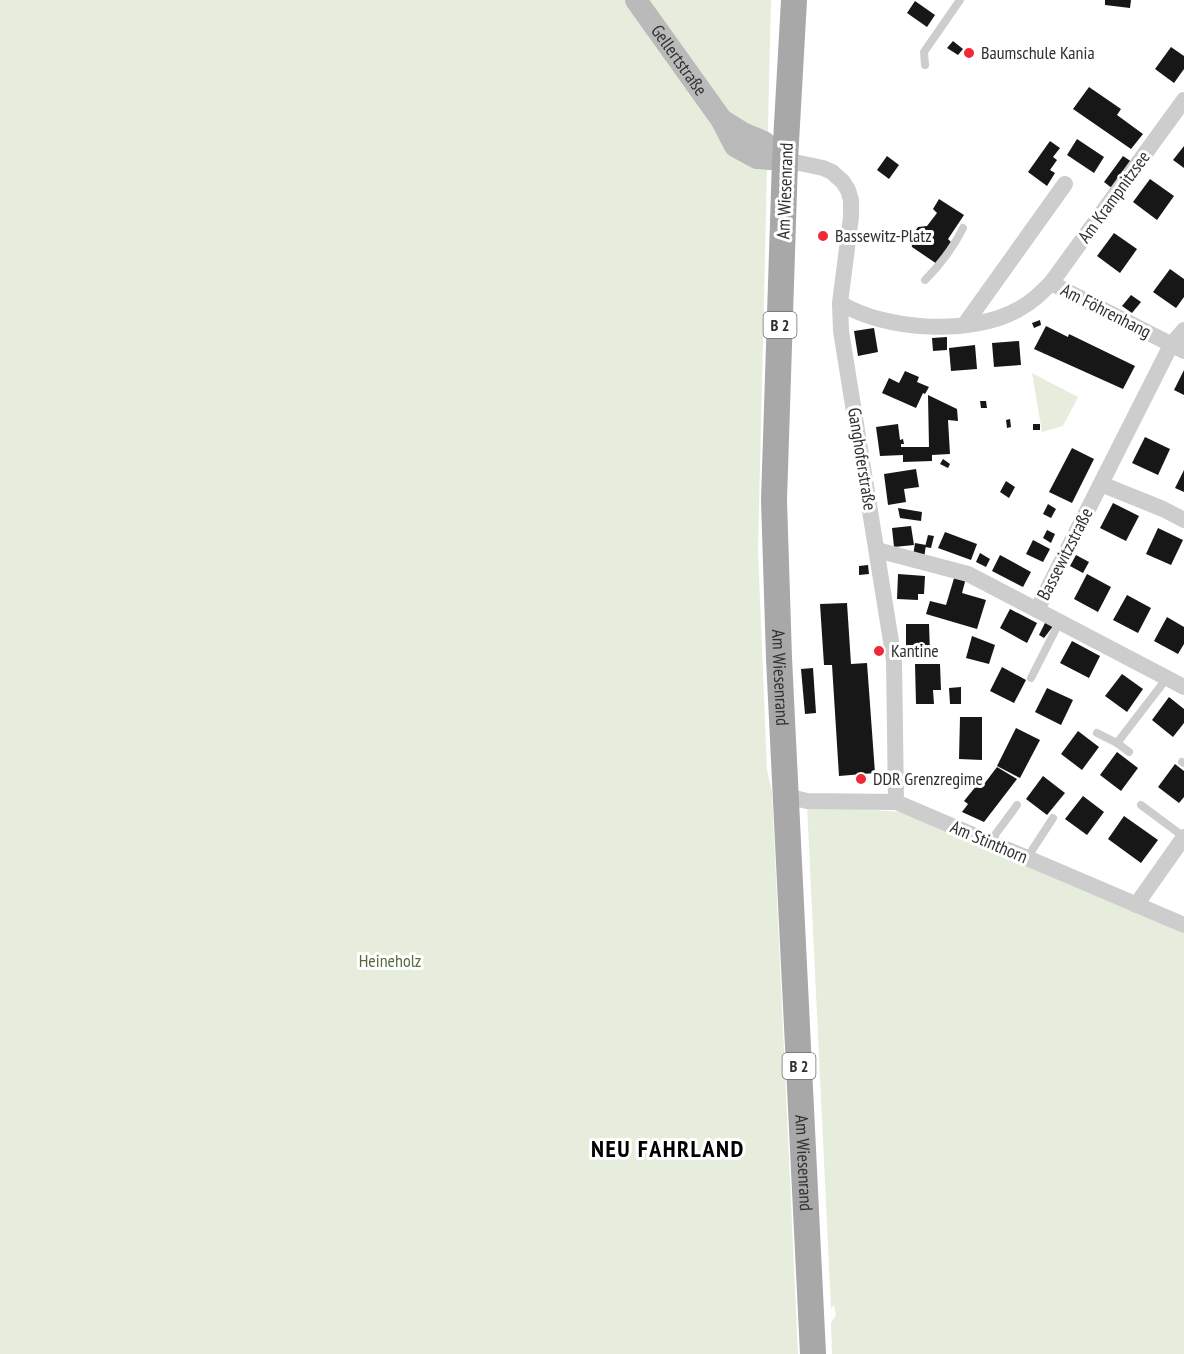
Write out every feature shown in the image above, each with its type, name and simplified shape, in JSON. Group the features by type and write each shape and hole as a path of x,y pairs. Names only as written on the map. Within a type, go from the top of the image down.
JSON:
{"main road":[{"name":"Am Wiesenrand","path":"794,0 785,160 774,500 813,1354"}],"street":[{"name":"Gellertstraße","path":"636,0 721,120 764,142 785,160"},
{"name":"Am Krampnitzsee","path":"1051,283 1181,110"},
{"name":"Ganghoferstraße","path":"785,160 832,172 848,190 851,200 851,217 840,303 841,331 894,660 896,802"},
{"path":"964,324 1065,184"},
{"name":"Am Föhrenhang","path":"840,303 856,313 896,324 925,326 964,324 999,318 1017,311 1034,300 1051,283 1177,348"},
{"path":"1177,348 1184,330"},
{"name":"Bassewitzstraße","path":"877,550 968,574 1037,610 1101,484 1177,348"},
{"path":"1101,484 1184,520"},
{"path":"1037,610 1184,687"},
{"name":"Am Stinthorn","path":"786,796 807,801 896,802 1184,926"},
{"path":"1136,904 1184,837"}],"lane":[{"path":"925,65 924,52 960,0"},
{"path":"925,280 941,264 963,228"},
{"path":"1031,678 1059,623"},
{"path":"1117,743 1167,678"},
{"path":"1096,733 1117,743 1129,752"},
{"path":"988,843 1017,805"},
{"path":"1141,805 1184,837"},
{"path":"1027,858 1053,818"}],"green space":[{"name":"Heineholz","path":"0,0 771,0 758,551 767,770 772,792 798,1354 0,1354"},
{"path":"1032,373 1078,397 1063,426 1042,432"},
{"path":"807,805 902,812 1184,931 1184,1354 832,1354 831,1323 836,1315 834,1305 831,1308"}],"building":[{"path":"1105,0 1131,0 1130,8 1105,5"},
{"path":"915,1 935,15 927,27 907,13"},
{"path":"953,41 963,49 958,55 947,48"},
{"path":"1171,47 1184,56 1184,69 1174,83 1155,69"},
{"path":"1089,87 1121,109 1117,115 1143,134 1131,149 1073,109"},
{"path":"1077,139 1104,157 1094,173 1067,155"},
{"path":"1050,141 1060,148 1053,157 1057,160 1050,170 1055,173 1047,186 1028,172"},
{"path":"1184,146 1184,168 1173,160"},
{"path":"887,156 899,165 889,179 877,170"},
{"path":"1123,156 1132,162 1113,189 1104,182"},
{"path":"1150,179 1174,196 1157,220 1133,202"},
{"path":"939,199 964,215 948,239 952,243 937,264 912,247 911,237 918,227 927,226 937,213 933,209"},
{"path":"1114,233 1137,249 1120,273 1097,256"},
{"path":"1170,269 1184,279 1184,297 1176,308 1153,292"},
{"path":"1131,295 1141,302 1132,313 1122,306"},
{"path":"1040,320 1041,325 1034,328 1032,323"},
{"path":"1046,326 1068,337 1069,334 1135,366 1123,389 1034,349"},
{"path":"874,328 878,352 858,356 854,331"},
{"path":"947,337 947,350 933,351 932,338"},
{"path":"1019,341 1021,365 994,367 992,343"},
{"path":"975,345 977,369 951,371 949,348"},
{"path":"1184,370 1184,395 1174,390"},
{"path":"905,371 919,377 917,382 929,387 925,394 923,393 916,408 882,393 889,378 899,383"},
{"path":"928,395 957,409 958,421 948,420 950,454 932,455 932,461 903,462 903,455 880,456 876,427 898,424 900,440 903,439 904,444 901,444 901,447 929,447"},
{"path":"980,401 986,401 987,408 981,408"},
{"path":"1010,419 1011,427 1007,428 1006,420"},
{"path":"1033,424 1040,424 1040,430 1033,430"},
{"path":"1145,437 1170,449 1158,475 1132,463"},
{"path":"1072,448 1094,459 1072,503 1049,492"},
{"path":"943,459 950,464 948,468 940,464"},
{"path":"916,469 919,487 904,489 906,502 888,505 884,474"},
{"path":"1184,470 1184,492 1175,488"},
{"path":"1006,481 1015,487 1009,498 1000,492"},
{"path":"1113,503 1139,516 1126,541 1100,528"},
{"path":"1048,504 1056,509 1051,518 1043,514"},
{"path":"898,508 922,512 921,521 900,518"},
{"path":"911,526 914,545 894,547 892,528"},
{"path":"1158,528 1183,540 1171,565 1146,554"},
{"path":"1047,530 1055,534 1051,543 1043,538"},
{"path":"945,532 977,544 971,560 938,548"},
{"path":"928,535 934,536 931,548 925,547"},
{"path":"1033,540 1050,549 1043,562 1026,554"},
{"path":"915,543 926,545 924,558 913,556"},
{"path":"980,553 990,559 986,567 976,562"},
{"path":"1000,555 1031,572 1023,587 992,571"},
{"path":"1076,555 1089,562 1083,573 1070,566"},
{"path":"868,565 869,574 859,575 859,566"},
{"path":"898,574 925,576 924,594 918,594 918,600 897,599"},
{"path":"1087,574 1111,587 1098,612 1074,599"},
{"path":"955,575 966,578 962,593 986,600 977,629 926,614 930,601 946,605"},
{"path":"1127,595 1151,608 1138,633 1113,620"},
{"path":"847,603 851,664 867,663 875,773 839,776 832,665 824,665 820,604"},
{"path":"1010,609 1037,623 1027,643 1000,628"},
{"path":"1167,617 1184,627 1184,644 1178,654 1154,641"},
{"path":"1046,621 1054,625 1044,638 1039,635"},
{"path":"906,624 929,624 930,653 906,653"},
{"path":"972,636 995,645 989,664 966,658"},
{"path":"1072,641 1100,656 1089,678 1060,663"},
{"path":"915,664 940,664 941,690 933,690 934,704 916,704"},
{"path":"1002,667 1026,680 1014,703 990,691"},
{"path":"813,668 816,713 805,714 801,669"},
{"path":"1122,674 1143,689 1127,712 1105,696"},
{"path":"961,687 961,704 950,704 949,688"},
{"path":"1047,688 1073,700 1061,725 1035,712"},
{"path":"1169,697 1184,709 1184,723 1173,737 1152,720"},
{"path":"960,717 982,717 982,760 959,759"},
{"path":"1016,728 1040,740 1020,778 997,766"},
{"path":"1078,731 1099,747 1082,770 1061,754"},
{"path":"1117,752 1138,768 1121,791 1100,775"},
{"path":"1175,764 1184,771 1184,797 1179,803 1158,787"},
{"path":"997,767 1017,779 984,822 962,812 968,804 964,801 977,785 981,788"},
{"path":"1043,776 1065,793 1047,815 1026,799"},
{"path":"1083,796 1104,812 1087,835 1065,819"},
{"path":"1124,816 1158,840 1141,863 1108,839"}],"place":[{"name":"Baumschule Kania","path":"969,53"},
{"name":"Bassewitz-Platz","path":"823,236"},
{"name":"Kantine","path":"879,651"},
{"name":"DDR Grenzregime","path":"861,779"}],"district":[{"name":"NEU FAHRLAND","path":"668,1149"}]}
